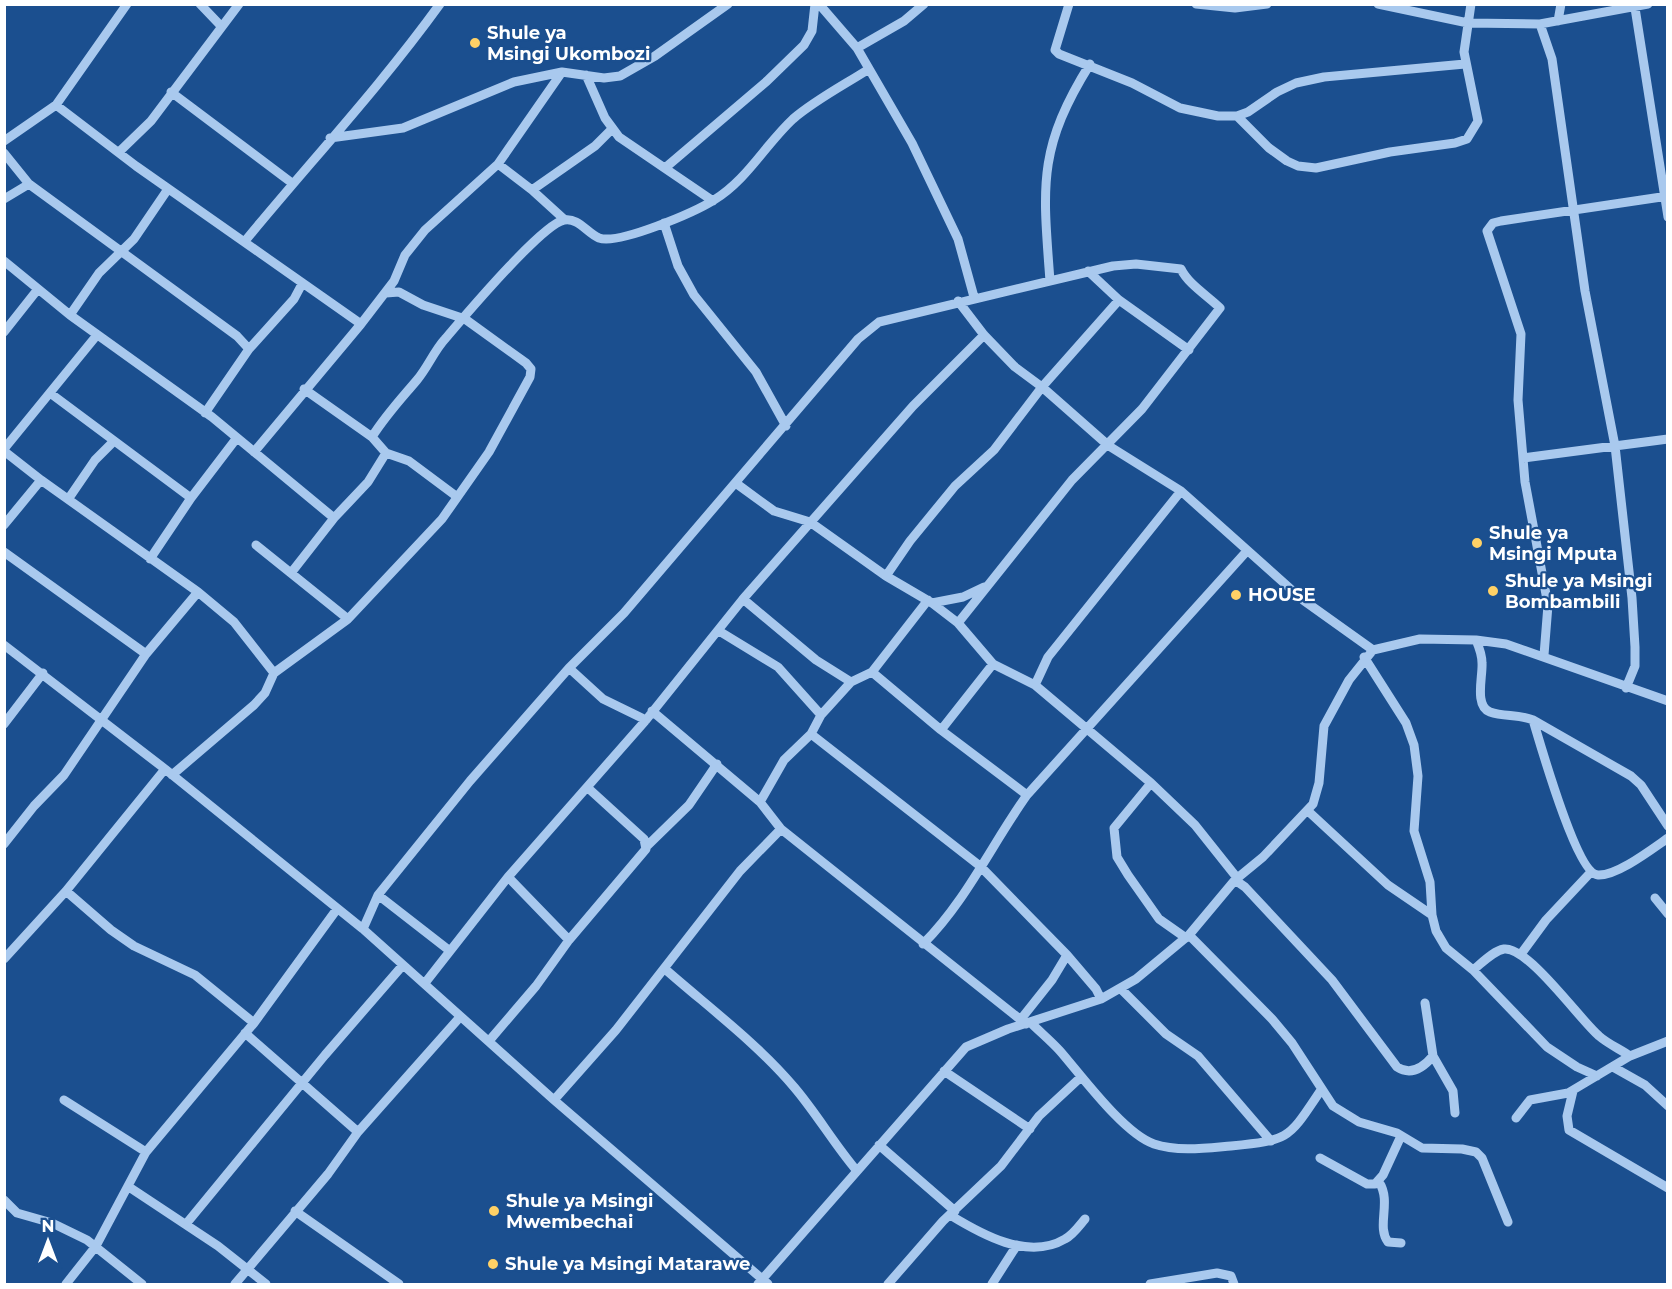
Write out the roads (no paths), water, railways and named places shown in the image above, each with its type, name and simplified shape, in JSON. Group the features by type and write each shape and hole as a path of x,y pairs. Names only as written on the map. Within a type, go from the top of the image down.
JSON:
{"street":[{"path":"4,141 56,105 127,4"},
{"path":"200,4 221,26"},
{"path":"119,152 151,121 239,4"},
{"path":"245,241 330,138 387,76 440,4"},
{"path":"330,138 403,128 514,82 562,72 620,76 655,56 728,4"},
{"path":"817,4 857,48 938,194 958,239 974,297"},
{"path":"665,168 767,81 804,45 812,31 817,4"},
{"path":"857,48 904,21 924,4"},
{"path":"1069,4 1056,50 1059,54 1090,64 1180,108 1218,116 1237,116 1248,112 1277,92 1296,83 1324,77 1465,64"},
{"path":"1196,4 1235,8 1267,4"},
{"path":"1378,4 1468,23 1540,24 1648,4"},
{"path":"1237,116 1269,148 1298,166 1316,168 1467,139 1478,121 1464,52 1471,4"},
{"path":"1558,21 1561,4"},
{"path":"1635,8 1668,217"},
{"path":"1540,24 1552,59 1576,211 1585,291 1615,446 1632,598 1635,647 1635,666 1626,688"},
{"path":"1050,281 1044,192 1046,166 1051,142 1061,116 1090,64"},
{"path":"498,164 532,190 565,220 577,222 593,235 609,240 664,223 713,201 735,184 794,119 869,69"},
{"path":"254,452 386,293 405,255 425,230 498,164 562,72"},
{"path":"586,75 612,129 713,201"},
{"path":"171,92 292,183"},
{"path":"56,105 168,189 362,324"},
{"path":"532,190 595,146 612,129"},
{"path":"4,153 29,184 237,336 249,349"},
{"path":"4,199 29,184"},
{"path":"70,315 99,273 134,239 168,189"},
{"path":"1544,656 1548,605 1523,458 1518,400 1521,334 1487,231 1493,223 1501,221 1666,196"},
{"path":"372,437 397,401 417,380 444,340 520,255 556,224 565,220"},
{"path":"664,223 678,266 694,296 756,372 786,426"},
{"path":"4,261 70,315 205,413 334,518"},
{"path":"363,929 378,895 508,737 569,668 624,614 737,484 858,339 879,322 1088,271 1136,264 1181,269 1186,279 1202,290 1220,308 1189,350 1109,446 1072,480 958,623"},
{"path":"1088,271 1119,300 1189,350"},
{"path":"205,413 249,349 294,299 303,284"},
{"path":"4,332 38,289"},
{"path":"4,959 168,772 254,705 265,693 274,673 348,619 404,563 442,519 489,452 532,373 530,365 465,319 423,305 399,292 386,293"},
{"path":"886,576 910,540 955,486 994,450 1042,387 1119,300"},
{"path":"958,301 984,335 1016,368 1042,387 1109,446 1181,491 1246,552 1303,600 1373,650"},
{"path":"97,335 4,450 41,480 198,592 234,622 274,673"},
{"path":"425,983 508,877 646,720 743,599 913,406 984,335"},
{"path":"304,390 372,437 386,453 409,461 456,496"},
{"path":"51,393 113,442 191,498"},
{"path":"150,559 191,498 236,439"},
{"path":"1523,458 1668,439"},
{"path":"69,498 94,460 113,442"},
{"path":"291,573 334,518 368,482 386,453"},
{"path":"4,525 41,480"},
{"path":"737,484 774,511 810,522 886,576 930,602 958,623 993,664 1035,685 1151,783 1195,825 1237,880 1311,955 1397,1067 1404,1072 1414,1071 1432,1056"},
{"path":"1035,685 1048,657 1181,491"},
{"path":"256,545 348,619"},
{"path":"4,552 146,654"},
{"path":"923,944 957,905 980,866 1028,795 1246,552"},
{"path":"760,802 784,760 812,734 821,715 851,682 872,672 930,602 972,594 981,590 992,579"},
{"path":"4,844 64,775 146,654 198,592"},
{"path":"743,599 816,660 851,682"},
{"path":"719,631 778,667 821,715"},
{"path":"4,645 102,719 363,929 763,1283 879,1145 966,1047 1026,1022 1101,999 1120,989 1161,960 1187,936 1237,880 1308,811 1313,804 1319,783 1324,726 1364,657 1373,650 1420,639 1476,640 1506,644 1668,701"},
{"path":"1476,640 1483,661 1483,706 1488,711 1521,715 1533,720 1631,776 1641,785 1668,826"},
{"path":"1364,657 1406,723 1414,745 1418,776 1414,831 1430,882 1432,915 1436,931 1446,948 1473,970 1547,1047 1577,1067 1597,1076"},
{"path":"941,730 993,664"},
{"path":"569,668 603,699 646,720"},
{"path":"872,672 941,730 1028,795"},
{"path":"4,724 43,673"},
{"path":"652,711 760,802 781,829 1059,1050 1081,1077 1130,1127 1153,1144 1187,1149 1278,1140 1293,1130 1321,1089"},
{"path":"1533,720 1564,814 1585,864 1591,872 1597,875 1607,873 1637,859 1668,838"},
{"path":"812,734 980,866 1066,955 1096,989 1101,999"},
{"path":"489,1041 536,986 569,940 611,893 647,846 689,805 717,764"},
{"path":"1151,783 1114,828 1117,857 1159,919 1187,936 1272,1019 1292,1043 1333,1106 1359,1122 1401,1136 1422,1148 1462,1149 1476,1152 1482,1158 1508,1222"},
{"path":"588,788 636,831 647,846"},
{"path":"1308,811 1388,885 1432,915"},
{"path":"554,1100 616,1030 740,871 781,829"},
{"path":"1521,954 1546,920 1591,872"},
{"path":"508,877 569,940"},
{"path":"66,891 111,930 134,946 195,975 255,1023"},
{"path":"378,895 450,951"},
{"path":"1655,898 1668,915"},
{"path":"66,1284 96,1246 146,1152 255,1023 337,909"},
{"path":"1473,970 1497,951 1510,949 1521,954 1557,987 1599,1037 1630,1056"},
{"path":"1026,1022 1066,955"},
{"path":"186,1224 302,1082 403,965"},
{"path":"665,969 764,1056 794,1086 829,1137 857,1171"},
{"path":"1120,989 1166,1034 1198,1056 1271,1141"},
{"path":"1425,1003 1432,1056 1453,1091 1455,1113"},
{"path":"235,1284 328,1174 358,1132 460,1017"},
{"path":"245,1033 358,1132"},
{"path":"1516,1118 1530,1100 1573,1091 1630,1056 1668,1041"},
{"path":"1613,1067 1646,1085 1668,1106"},
{"path":"944,1071 1030,1129"},
{"path":"888,1284 952,1213 1001,1166 1039,1116 1081,1077"},
{"path":"1573,1091 1567,1116 1569,1130 1668,1188"},
{"path":"64,1100 146,1152"},
{"path":"1401,1136 1379,1182 1385,1196 1383,1235 1388,1242 1401,1243"},
{"path":"879,1145 952,1213 986,1235 1017,1245 1058,1243 1068,1238 1085,1219"},
{"path":"1320,1158 1367,1184 1379,1182"},
{"path":"129,1187 186,1224 266,1284"},
{"path":"4,1200 17,1213 52,1223 96,1246 142,1284"},
{"path":"295,1211 399,1284"},
{"path":"992,1284 1017,1245"},
{"path":"1150,1284 1226,1274 1231,1276 1234,1284"}],"place":[{"name":"Shule ya Msingi Ukombozi","path":"475,43"},
{"name":"Shule ya Msingi Mputa","path":"1477,543"},
{"name":"Shule ya Msingi Bombambili","path":"1493,591"},
{"name":"HOUSE","path":"1236,595"},
{"name":"Shule ya Msingi Mwembechai","path":"494,1211"},
{"name":"Shule ya Msingi Matarawe","path":"493,1264"}]}
